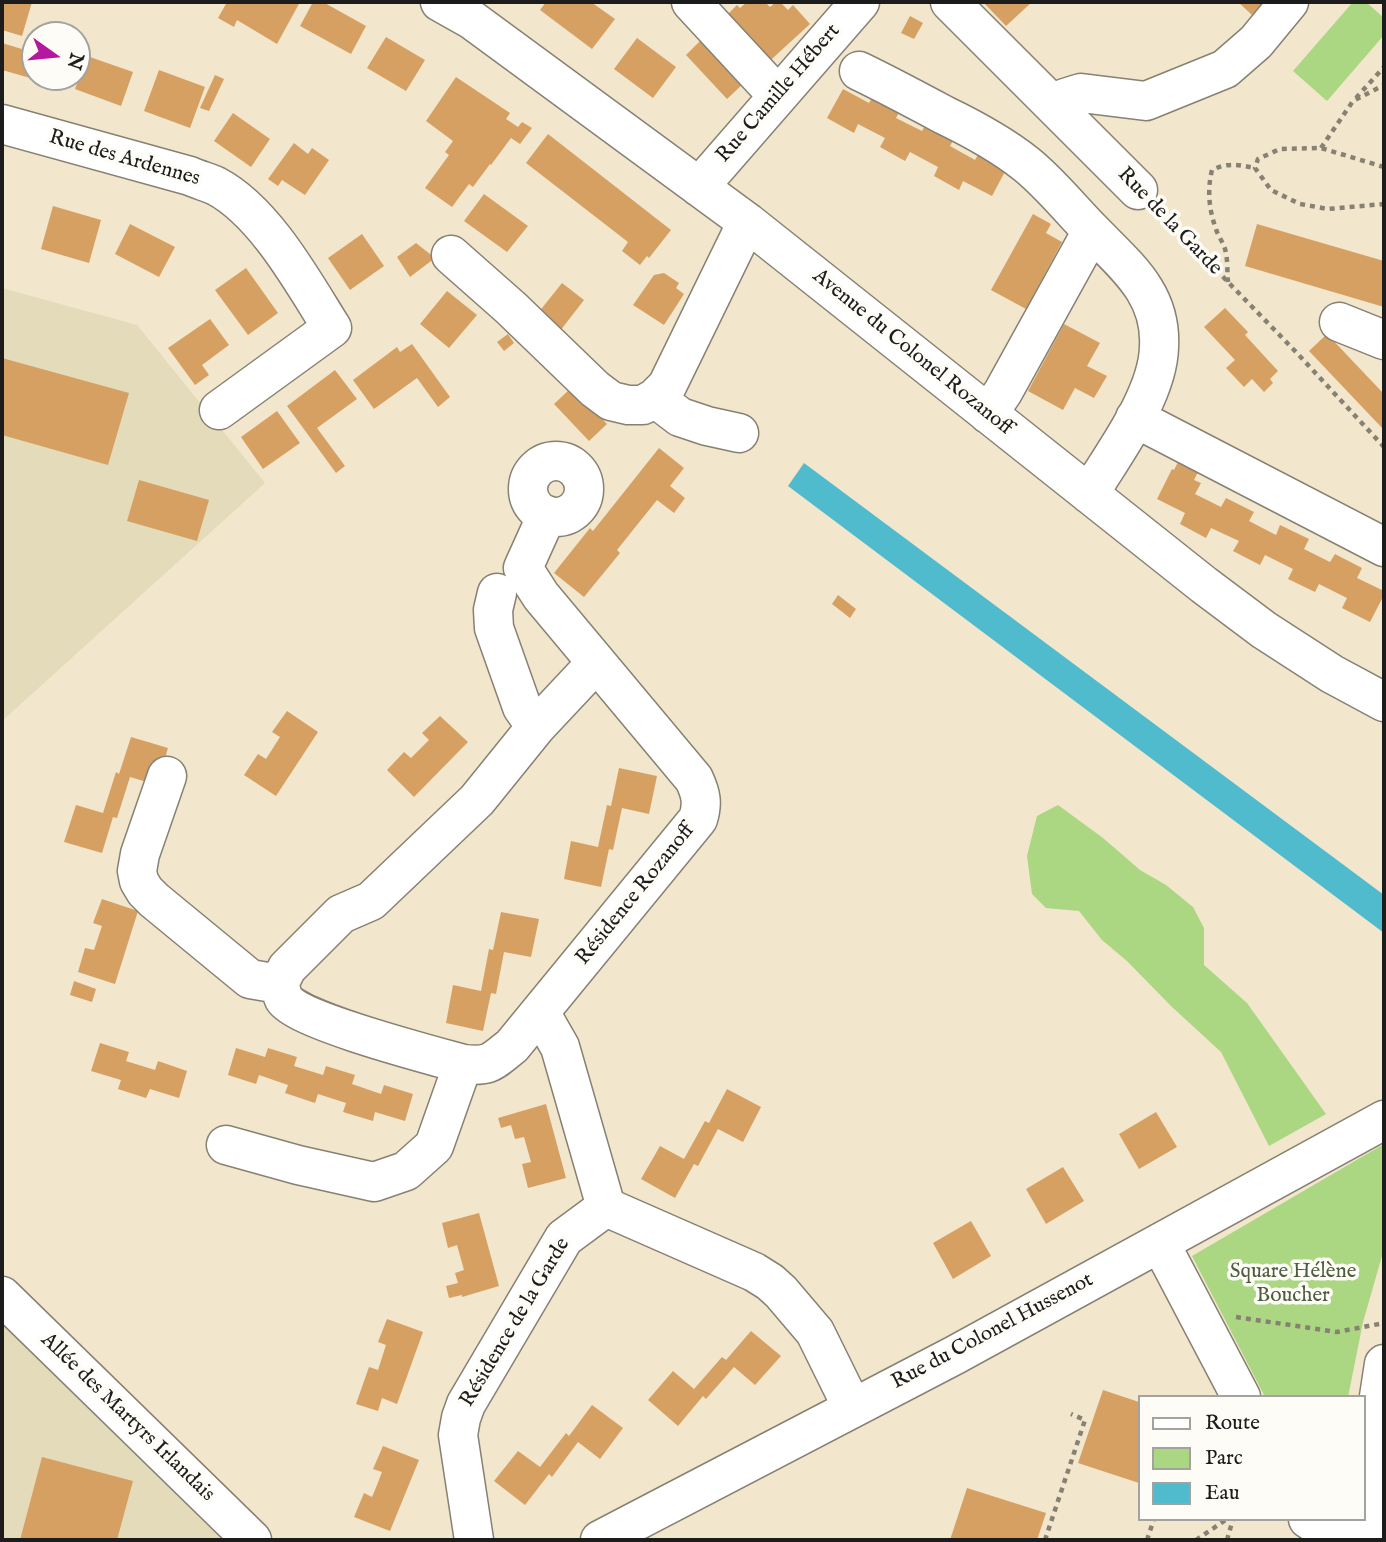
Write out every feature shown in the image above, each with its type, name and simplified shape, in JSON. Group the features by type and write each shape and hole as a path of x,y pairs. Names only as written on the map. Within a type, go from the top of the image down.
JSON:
{"street":[{"path":"691,2 778,96"},
{"name":"Rue Camille Hébert","path":"699,187 860,2"},
{"name":"Rue de la Garde","path":"950,2 1138,190"},
{"path":"1055,106 1065,98 1081,93 1146,101 1225,69 1256,43 1289,2"},
{"name":"Avenue du Colonel Rozanoff","path":"465,8 747,222 1204,585 1264,630 1332,674 1384,702"},
{"path":"859,71 998,143 1026,164 1055,190 1137,277 1149,296 1158,320 1160,347 1155,375 1135,418 1089,494"},
{"name":"Rue des Ardennes","path":"2,124 190,176 217,187 236,200 282,248 332,328 219,410"},
{"path":"451,255 595,389 611,401 643,405 667,386 747,222"},
{"path":"988,414 1003,392 1092,232"},
{"path":"1339,322 1384,340"},
{"path":"655,398 680,417 738,433"},
{"path":"1135,418 1384,547"},
{"name":"Résidence Rozanoff","path":"279,984 284,1000 322,1021 463,1064 480,1066 493,1061 512,1046 691,831 698,819 702,807 701,793 694,779 541,596 523,568 547,515"},
{"path":"497,593 493,610 494,628 522,707 536,727"},
{"path":"167,776 140,854 137,871 139,881 154,900 250,979 279,984 287,968 341,914 371,901 477,800 536,727 596,663"},
{"path":"540,1012 560,1047 606,1207 754,1272 770,1282 815,1332 852,1407"},
{"path":"226,1144 298,1165 374,1182 406,1171 433,1146 463,1064"},
{"name":"Rue du Colonel Hussenot","path":"600,1540 955,1354 1384,1120"},
{"name":"Résidence de la Garde","path":"474,1540 458,1434 466,1404 564,1238 606,1207"},
{"path":"1160,1244 1240,1395"},
{"name":"Allée des Martyrs Irlandais","path":"2,1296 252,1540"},
{"path":"1365,1521 1370,1455 1384,1364"},
{"path":"1309,1521 1364,1534"}],"path":[{"path":"1321,148 1353,101 1384,67"},
{"path":"1353,101 1384,85"},
{"path":"1255,168 1258,159 1280,149 1321,148 1384,167"},
{"path":"1228,282 1226,251 1215,228 1210,205 1212,170 1234,164 1255,168 1271,190 1300,204 1328,209 1384,204"},
{"name":"Rue de la Garde","path":"1138,190 1384,447"},
{"path":"1196,1311 1337,1332 1384,1324"},
{"path":"1045,1540 1085,1419 1071,1414"},
{"path":"1147,1540 1153,1521"},
{"path":"1196,1540 1224,1521"},
{"path":"1227,1540 1232,1521"}],"shaded area":[{"path":"2,288 137,325 265,483 2,721"},
{"path":"2,1320 226,1540 2,1540"}],"green space":[{"path":"1353,2 1366,2 1384,18 1384,35 1327,101 1293,71"},
{"path":"1058,805 1140,870 1166,885 1193,907 1204,928 1204,965 1247,1003 1326,1114 1269,1146 1221,1052 1102,940 1079,911 1046,908 1032,894 1027,856 1037,816"},
{"name":"Square Hélène Boucher","path":"1384,1144 1384,1249 1363,1322 1348,1395 1264,1395 1192,1256"}],"water":[{"path":"804,463 1384,895 1384,933 788,486"}],"building":[{"path":"2,2 32,2 26,21 21,21 21,36 2,30"},
{"path":"227,2 300,2 277,44 237,20 234,27 218,18"},
{"path":"313,2 323,2 366,26 351,54 300,26"},
{"path":"546,2 591,2 615,19 592,49 540,10"},
{"path":"747,2 765,2 770,7 780,2 788,10 793,5 810,24 762,68 719,23 737,5 740,8"},
{"path":"983,2 1032,2 1006,26"},
{"path":"1238,2 1265,2 1252,15"},
{"path":"910,16 923,23 914,39 901,33"},
{"path":"386,37 425,60 406,91 367,68"},
{"path":"637,38 676,67 653,98 614,69"},
{"path":"703,38 745,82 727,99 686,55"},
{"path":"2,43 21,49 21,75 2,70"},
{"path":"91,57 133,72 121,106 80,91 91,91"},
{"path":"159,70 205,87 190,128 144,111"},
{"path":"215,75 224,79 209,111 200,108"},
{"path":"456,77 510,113 506,119 518,127 522,122 532,128 520,144 511,138 473,187 469,184 452,207 425,188 449,155 445,152 453,141 426,121"},
{"path":"843,89 869,103 874,95 901,109 896,118 922,131 927,122 955,137 950,146 975,160 980,151 1008,166 992,196 963,181 959,190 934,176 938,167 910,152 905,161 880,147 885,138 858,124 854,133 827,118"},
{"path":"233,113 270,139 251,167 214,141"},
{"path":"548,134 671,230 640,265 622,251 628,242 526,163"},
{"path":"294,143 308,154 312,148 329,160 305,195 282,180 278,186 268,179"},
{"path":"484,194 528,226 507,252 464,221"},
{"path":"53,206 101,220 89,263 41,249"},
{"path":"1033,214 1051,224 1046,233 1062,242 1026,309 991,290"},
{"path":"130,224 175,247 159,277 115,254"},
{"path":"1257,224 1384,261 1384,307 1245,266"},
{"path":"362,234 384,266 350,290 328,258"},
{"path":"416,243 435,258 410,277 397,257"},
{"path":"246,268 278,313 248,335 215,290"},
{"path":"664,273 679,283 676,288 684,294 664,325 633,305 654,275"},
{"path":"562,283 584,300 560,331 538,313"},
{"path":"447,291 477,315 449,348 420,324"},
{"path":"1225,308 1248,332 1245,335 1278,371 1270,379 1273,383 1264,392 1252,379 1244,387 1226,368 1235,360 1204,327"},
{"path":"210,319 229,345 202,365 209,375 195,385 168,348"},
{"path":"1064,324 1100,343 1087,366 1107,376 1094,398 1075,388 1063,410 1028,391"},
{"path":"508,334 514,343 504,351 497,342"},
{"path":"1327,334 1384,394 1384,430 1309,351"},
{"path":"412,344 450,397 438,407 417,378 374,409 353,380 397,347 400,352"},
{"path":"2,358 129,393 108,465 2,435"},
{"path":"335,370 357,399 317,428 345,466 336,473 287,406"},
{"path":"571,388 607,424 589,441 554,404"},
{"path":"277,411 300,443 263,469 241,437"},
{"path":"659,448 684,468 670,486 685,498 674,513 657,500 617,550 620,553 584,597 554,573 590,528 593,531"},
{"path":"1180,458 1200,468 1194,480 1201,483 1195,494 1221,507 1226,498 1254,512 1249,521 1276,535 1280,525 1309,539 1304,549 1330,562 1335,554 1362,568 1357,578 1384,591 1370,622 1342,608 1347,598 1319,584 1315,592 1288,579 1293,569 1265,555 1260,565 1233,551 1239,541 1211,528 1206,538 1180,524 1185,513 1157,499"},
{"path":"139,480 209,500 197,541 127,521"},
{"path":"838,595 856,609 850,618 832,604"},
{"path":"287,711 318,732 276,796 244,775 258,754 266,759 280,737 272,732"},
{"path":"440,716 468,742 414,797 387,770 404,752 411,758 429,740 422,733"},
{"path":"131,737 168,748 157,785 130,777 117,818 113,817 102,853 64,842 76,805 103,813"},
{"path":"619,768 657,776 649,814 622,808 601,887 564,879 571,841 598,847"},
{"path":"102,899 138,911 115,984 78,972 85,948 94,950 102,926 93,923"},
{"path":"501,912 539,919 531,957 504,952 496,994 491,993 483,1031 446,1023 453,985 481,991 489,949 493,950"},
{"path":"74,981 96,989 92,1002 70,995"},
{"path":"100,1043 129,1052 126,1061 155,1070 158,1061 187,1071 179,1098 150,1089 146,1098 118,1089 121,1080 91,1071"},
{"path":"236,1048 265,1057 268,1048 297,1057 294,1066 323,1075 326,1066 355,1075 352,1084 381,1094 384,1085 413,1094 405,1121 375,1112 373,1121 343,1112 346,1103 318,1094 315,1103 285,1093 288,1085 259,1075 256,1084 228,1075"},
{"path":"727,1089 761,1107 743,1142 718,1129 698,1166 694,1164 675,1198 641,1179 660,1146 684,1159 705,1121 709,1123"},
{"path":"546,1104 566,1178 528,1188 522,1164 531,1162 524,1137 515,1139 511,1125 501,1128 498,1118"},
{"path":"1156,1112 1177,1147 1139,1169 1119,1134"},
{"path":"1063,1167 1084,1201 1046,1224 1026,1189"},
{"path":"479,1213 499,1286 449,1298 446,1286 458,1283 455,1273 464,1270 457,1245 448,1248 442,1223"},
{"path":"971,1221 991,1256 953,1279 933,1243"},
{"path":"387,1319 423,1332 397,1404 382,1398 378,1411 356,1404 369,1367 378,1370 386,1345 378,1342"},
{"path":"751,1331 781,1356 755,1385 734,1367 706,1399 703,1396 678,1426 648,1400 673,1371 694,1389 722,1357 726,1360"},
{"path":"1103,1390 1138,1402 1138,1483 1078,1463"},
{"path":"592,1405 623,1428 600,1459 578,1442 552,1477 549,1474 525,1505 494,1481 518,1451 540,1467 566,1433 569,1436"},
{"path":"383,1446 419,1460 390,1531 354,1517 364,1493 372,1497 377,1485 382,1472 373,1469"},
{"path":"42,1457 133,1481 117,1540 20,1540"},
{"path":"967,1488 1046,1513 1037,1540 950,1540"}]}
